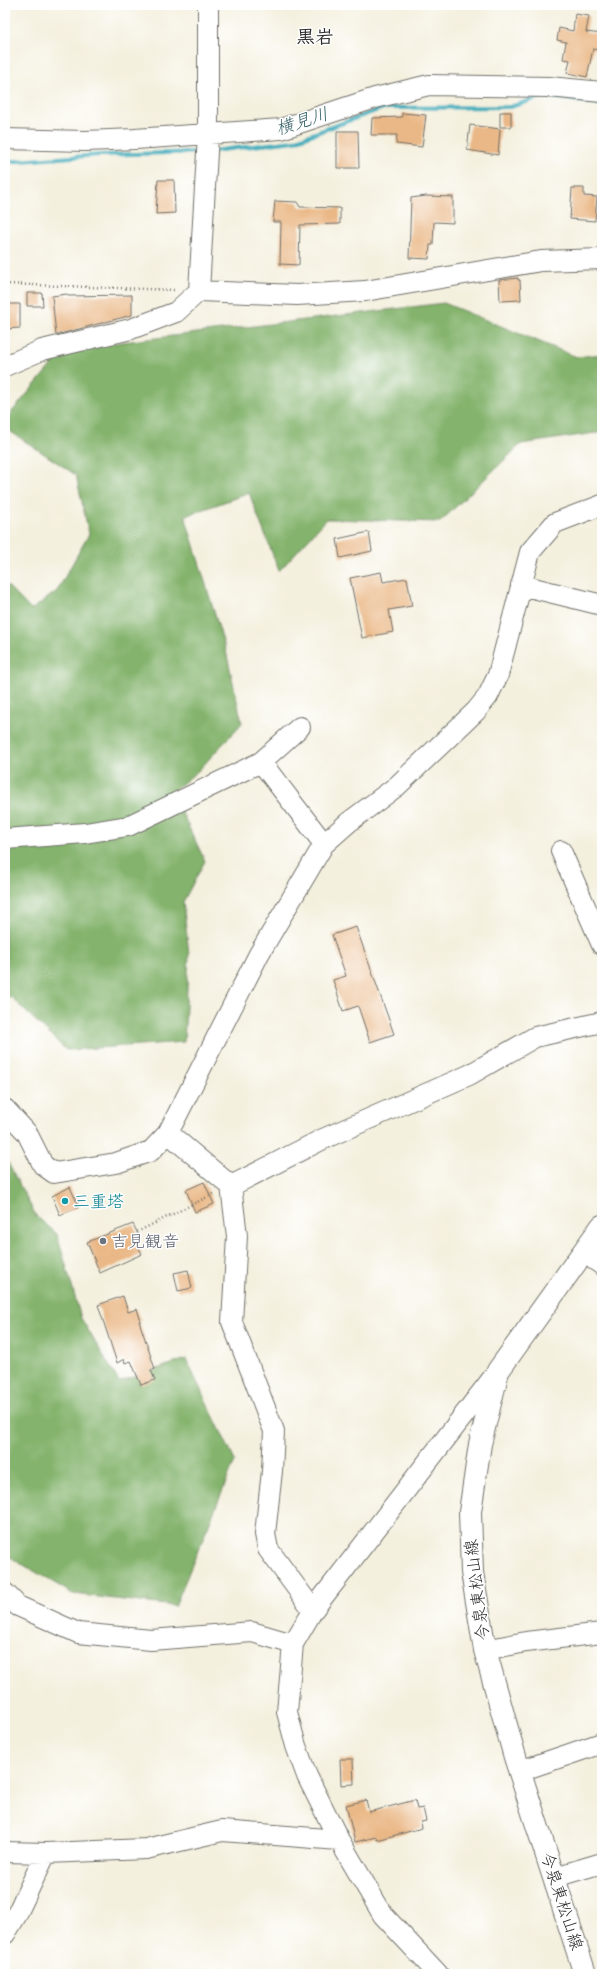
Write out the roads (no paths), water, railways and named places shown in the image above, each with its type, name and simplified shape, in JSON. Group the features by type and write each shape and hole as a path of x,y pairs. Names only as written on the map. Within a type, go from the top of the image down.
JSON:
{"main road":[{"name":"今泉東松山線","path":"585,1974 520,1771 484,1650 472,1572 470,1512 480,1444 498,1371 602,1226"}],"street":[{"path":"5,366 42,350 131,329 176,312 199,291 208,135 208,5"},
{"path":"5,140 85,141 208,135 281,129 375,98 429,85 549,86 602,92"},
{"path":"199,291 297,295 365,291 541,260 602,259"},
{"path":"5,1109 27,1133 43,1164 54,1173 116,1163 151,1151 168,1133 259,954 324,844 397,786 476,711 488,696 498,675 530,552 554,523 601,508"},
{"path":"521,585 602,605"},
{"path":"5,840 85,833 128,826 261,762 300,727"},
{"path":"261,762 324,844"},
{"path":"561,851 602,945"},
{"path":"231,1186 323,1139 469,1075 535,1037 602,1022"},
{"path":"168,1133 231,1186 237,1236 232,1322 274,1431 272,1471 265,1534 268,1549 313,1610"},
{"path":"584,1252 602,1265"},
{"path":"438,1974 383,1915 339,1840 306,1776 287,1712 293,1644 313,1610 498,1371"},
{"path":"5,1593 18,1606 78,1633 151,1640 252,1632 293,1644"},
{"path":"484,1650 526,1642 602,1634"},
{"path":"520,1771 602,1743"},
{"path":"5,1852 46,1853 146,1849 222,1831 339,1840"},
{"path":"5,1934 16,1916 46,1853"},
{"path":"555,1878 602,1863"}],"waterway":[{"name":"横見川","path":"213,151 294,141 383,108 510,107 544,96 602,104"},
{"name":"横見川","path":"5,162 99,155 202,152"}],"place":[{"name":"三重塔","path":"65,1201"},
{"name":"吉見観音","path":"103,1241"}],"district":[{"name":"黒岩","path":"315,37"}]}
